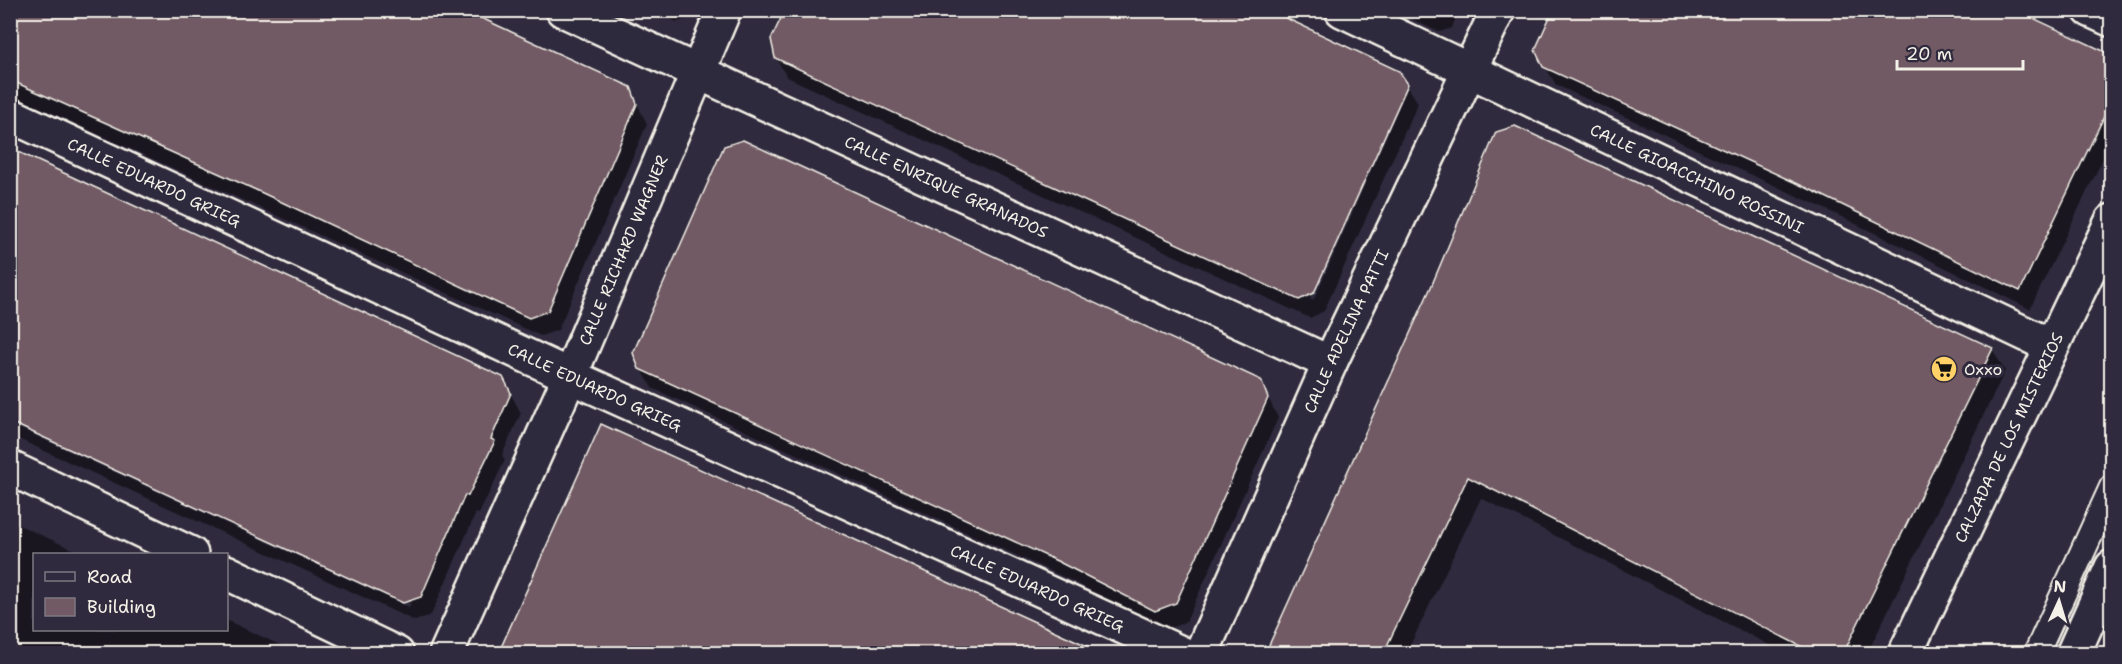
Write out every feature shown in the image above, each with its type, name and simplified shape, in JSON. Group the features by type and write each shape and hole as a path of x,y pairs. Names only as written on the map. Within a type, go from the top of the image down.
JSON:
{"street":[{"name":"CALLE ENRIQUE GRANADOS","path":"563,10 1330,363"},
{"name":"CALLE RICHARD WAGNER","path":"446,654 570,376 724,10"},
{"name":"CALLE GIOACCHINO ROSSINI","path":"1342,10 2052,346"},
{"name":"CALLE ADELINA PATTI","path":"1201,654 1330,363 1471,72 1498,10"},
{"path":"2090,10 2112,21"},
{"name":"CALLE EDUARDO GRIEG","path":"10,115 570,376 1183,654"},
{"name":"CALZADA DE LOS MISTERIOS","path":"1905,654 2112,221"},
{"path":"10,468 187,553"},
{"path":"2073,654 2112,567"},
{"path":"228,573 398,654"}],"lane":[{"path":"2036,654 2112,487"}],"building":[{"path":"10,10 464,10 631,87 637,104 548,311 529,318 256,190 10,80"},
{"path":"785,10 1269,10 1399,71 1408,84 1314,293 1299,300 775,58 771,39"},
{"path":"1553,10 2016,10 2112,55 2112,100 2020,291 1809,189 1543,67 1535,50"},
{"path":"1515,126 1993,348 1843,654 1816,654 1468,477 1383,654 1265,654 1431,287 1496,132"},
{"path":"743,140 1261,380 1268,398 1176,603 1155,611 1057,561 639,369 633,353 724,146"},
{"path":"10,148 503,377 511,393 491,439 495,441 468,496 465,495 421,597 403,603 10,422"},
{"path":"601,424 917,568 1105,654 498,654"}],"place":[{"name":"Oxxo","path":"1944,369"}]}
